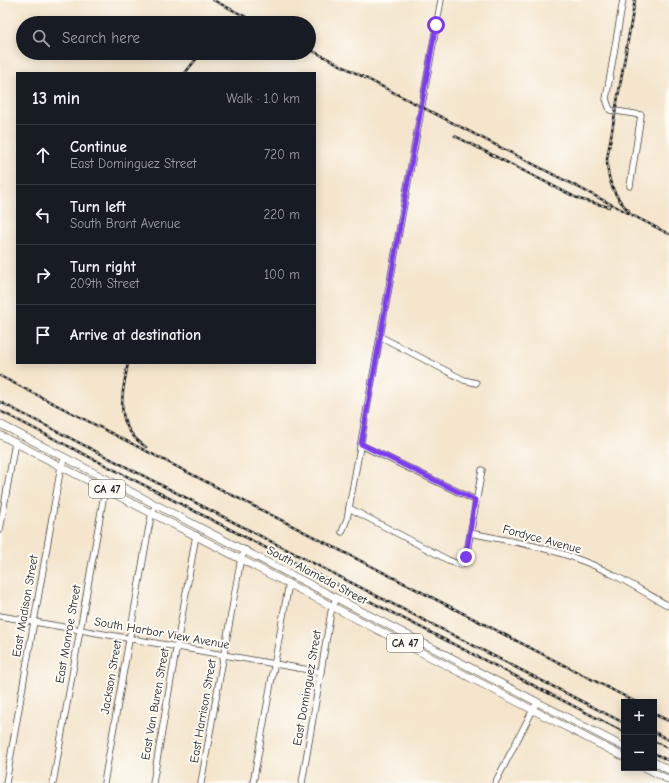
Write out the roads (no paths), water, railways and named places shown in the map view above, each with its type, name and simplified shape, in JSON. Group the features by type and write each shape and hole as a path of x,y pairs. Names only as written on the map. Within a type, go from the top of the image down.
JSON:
{"main road":[{"name":"South Alameda Street","path":"0,424 621,745"},
{"name":"South Alameda Street","path":"0,434 333,605 621,755"},
{"path":"477,681 481,674"},
{"path":"657,764 669,770"},
{"path":"653,771 668,778"}],"street":[{"path":"342,532 349,508 361,444 441,0"},
{"path":"623,0 606,99 610,110 641,115 630,186"},
{"path":"381,336 464,380 476,384"},
{"path":"0,530 15,442"},
{"path":"361,444 475,500"},
{"name":"East Madison Street","path":"6,783 62,466 66,458"},
{"path":"349,508 448,560 461,565 465,561 471,533 475,500 482,470"},
{"name":"East Monroe Street","path":"53,783 106,489"},
{"name":"Jackson Street","path":"104,783 152,512 156,504"},
{"name":"Fordyce Avenue","path":"471,533 540,547 576,558 613,575 669,606"},
{"name":"East Van Buren Street","path":"153,783 196,535"},
{"name":"East Harrison Street","path":"201,783 241,558 246,550"},
{"path":"253,783 289,583"},
{"name":"East Dominguez Street","path":"302,783 333,605 336,598"},
{"name":"South Harbor View Avenue","path":"0,616 321,672"},
{"path":"495,783 537,702"}],"railway":[{"path":"213,0 244,16"},
{"path":"629,211 619,200 612,187 608,174 607,159 635,0"},
{"path":"316,53 669,234"},
{"path":"186,72 195,60"},
{"path":"455,136 579,199 609,207"},
{"path":"128,364 122,398 124,419 128,429 146,447"},
{"path":"0,376 630,699"},
{"path":"0,402 621,721"},
{"path":"0,411 621,730"},
{"path":"657,715 669,721"},
{"path":"657,734 669,740"},
{"path":"657,743 669,749"},
{"path":"657,755 669,761"}]}
